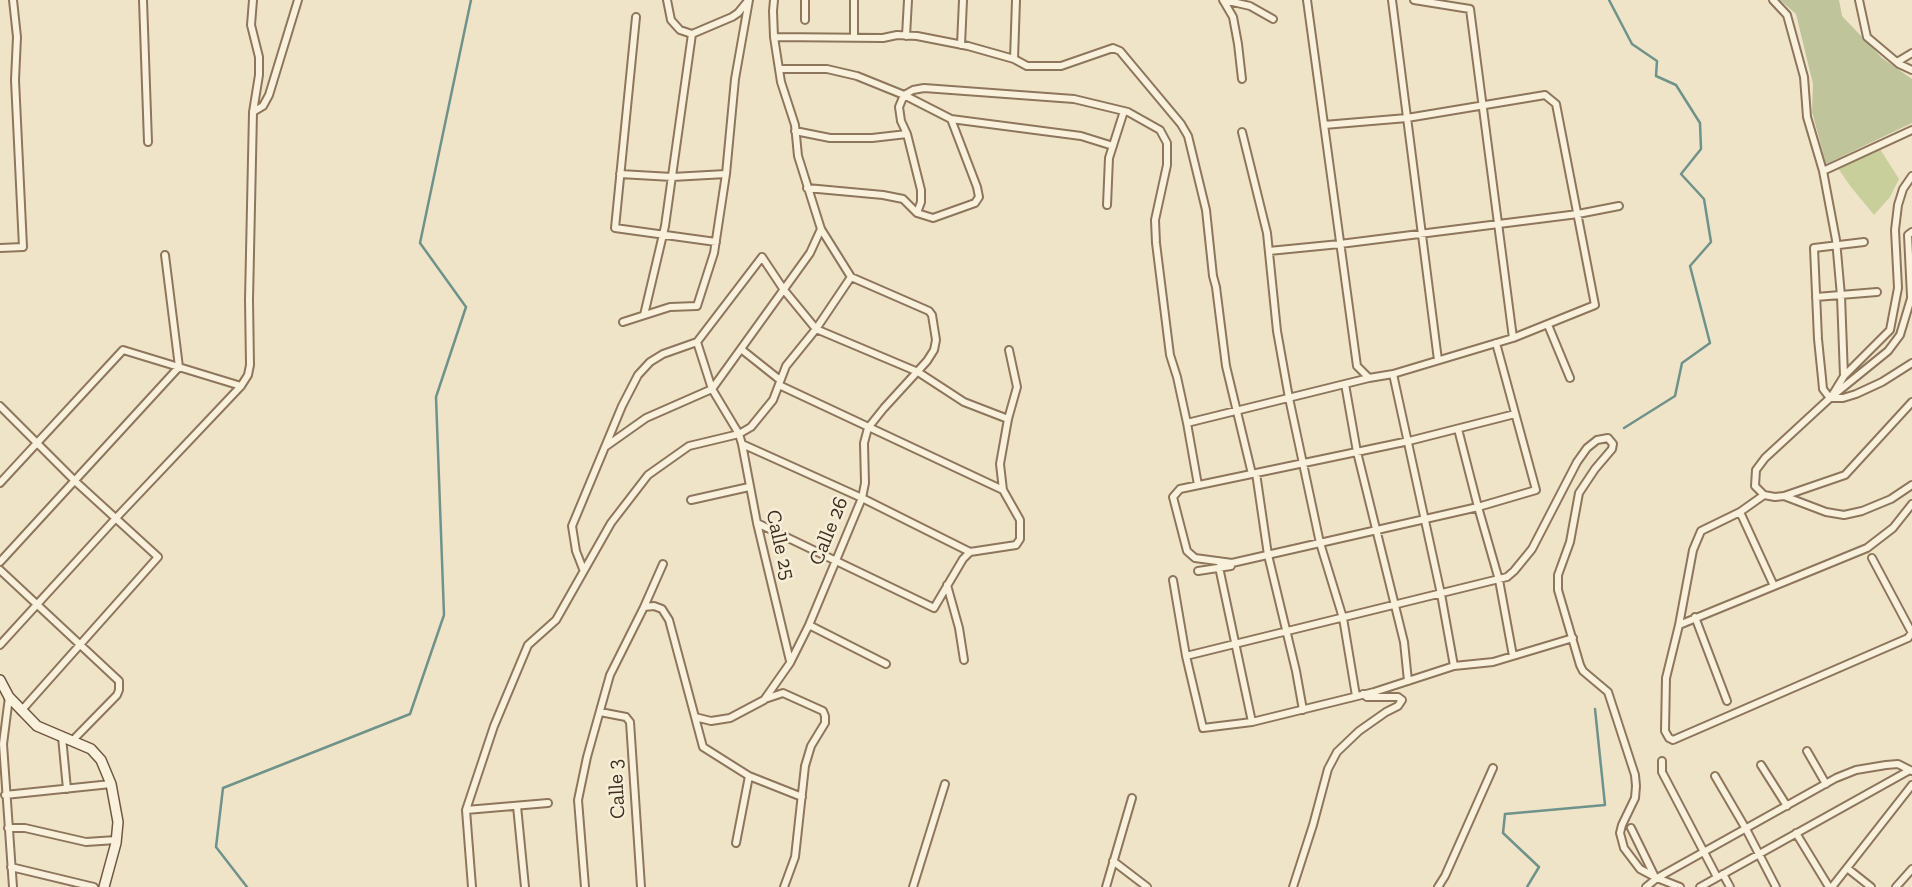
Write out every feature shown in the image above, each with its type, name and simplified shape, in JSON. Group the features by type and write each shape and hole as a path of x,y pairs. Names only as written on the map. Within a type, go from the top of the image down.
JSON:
{"street":[{"path":"0,248 23,247 15,80 17,37 13,0"},
{"path":"143,0 148,142"},
{"path":"0,645 241,386 248,374 253,112 259,75 259,57 251,25 253,0"},
{"path":"253,112 262,106 269,95 298,0"},
{"path":"667,0 671,20 680,30 692,34 732,17 748,0"},
{"path":"623,322 670,307 697,306 716,242 735,79 748,0"},
{"path":"774,0 774,37 781,82 795,131 798,156 821,229 852,277 929,311 932,315 936,340 934,349 918,372 868,428"},
{"path":"805,0 805,20"},
{"path":"854,37 855,0"},
{"path":"906,36 908,0"},
{"path":"961,45 963,0"},
{"path":"1014,59 1016,0"},
{"path":"1224,0 1250,6 1273,19"},
{"path":"1224,0 1233,16 1242,79"},
{"path":"1307,0 1357,366 1369,378"},
{"path":"1392,0 1438,360"},
{"path":"1414,0 1470,9 1513,338"},
{"path":"1773,0 1787,15 1804,77 1807,117 1823,171 1836,244 1844,376"},
{"path":"1859,0 1867,37 1897,62 1912,69"},
{"path":"636,16 615,228 716,242"},
{"path":"644,315 663,234 692,34"},
{"path":"774,37 917,36 1014,59 1027,66 1061,66 1113,48 1120,51 1181,124 1188,136 1206,209 1226,366 1254,474 1268,555 1303,709"},
{"path":"1897,62 1912,54"},
{"path":"779,69 827,69 857,76 904,95 951,119 1081,136 1113,146"},
{"path":"917,213 921,190 899,107 904,95 913,90 924,88 1074,99 1124,111 1160,130 1167,143 1167,165 1155,220 1156,243 1170,355 1177,377 1198,485"},
{"path":"1187,424 1393,374 1513,338 1595,305 1556,104 1545,95 1407,118 1324,125"},
{"path":"1107,205 1109,158 1124,111"},
{"path":"807,188 883,195 902,200 917,213 933,218 975,203 979,197 977,187 951,119"},
{"path":"1823,171 1912,130"},
{"path":"795,131 830,138 872,138 907,134"},
{"path":"1242,132 1267,233 1289,398 1320,543 1343,618 1360,695"},
{"path":"620,174 671,177 726,174"},
{"path":"1830,398 1844,376 1890,330 1898,288 1895,230 1898,205 1903,189 1912,176"},
{"path":"1269,251 1578,214 1619,206"},
{"path":"604,448 646,418 712,389 785,290 810,253 821,229"},
{"path":"1912,232 1908,235 1912,295 1900,335 1888,351 1830,398 1758,465 1755,486 1764,495 1784,496 1845,475 1912,402"},
{"path":"1830,398 1823,389 1814,248 1864,243"},
{"path":"0,562 179,367 165,255"},
{"path":"583,569 576,551 572,526 622,406 638,375 650,362 697,342 762,257 816,329 918,372 964,402 1008,419"},
{"path":"472,887 466,810 494,726 528,645 556,620 611,523 648,475 688,446 739,434 751,427 772,400 786,366 852,277"},
{"path":"1816,297 1877,292"},
{"path":"1548,325 1570,378"},
{"name":"Calle 25","path":"697,342 712,389 739,434 742,444 749,487 790,663"},
{"path":"1496,342 1536,490 1478,507 1232,563 1195,558 1187,551 1172,498 1180,489 1409,441 1515,414"},
{"path":"741,349 780,382 868,428 1003,490"},
{"path":"0,483 123,350 241,386"},
{"path":"742,444 862,498 970,552 1016,545 1020,539 1020,520 1003,490 1000,464 1017,387 1009,350"},
{"path":"1830,398 1856,394 1912,363"},
{"path":"1393,374 1454,666"},
{"path":"1345,384 1357,452 1404,642 1408,681"},
{"path":"0,406 76,482 158,557 20,711"},
{"name":"Calle 26","path":"695,717 711,721 730,718 764,700 790,663 809,625 862,498 865,483 864,443 868,428"},
{"path":"1458,429 1499,580 1513,656"},
{"path":"1186,656 1507,577 1532,549 1587,448 1601,439 1610,440 1612,449 1594,469 1579,493 1570,542 1558,575 1558,590 1583,671 1608,692 1635,775 1635,798 1622,825 1621,841 1640,869 1680,887"},
{"path":"1784,496 1826,512 1844,515 1891,499 1912,485"},
{"path":"691,500 749,487"},
{"path":"1764,495 1740,512 1701,531 1693,550 1666,678 1665,731 1669,738 1673,740 1908,638 1912,633 1872,558"},
{"path":"1679,625 1867,548 1893,528 1912,504"},
{"path":"1740,512 1774,586"},
{"path":"757,523 934,608 963,559 970,552"},
{"path":"1198,570 1231,566 1232,563"},
{"path":"585,887 578,800 610,675 663,564"},
{"path":"1219,567 1252,722"},
{"path":"0,570 119,681 120,690 117,695 67,739 67,789"},
{"path":"1173,580 1186,656 1203,728 1252,722 1360,695 1454,666 1493,662 1573,638"},
{"path":"947,585 959,628 964,660"},
{"path":"644,607 662,610 669,620 703,747 749,776 802,797"},
{"path":"1695,617 1727,701"},
{"path":"809,625 886,664"},
{"path":"0,680 9,698 37,726 91,749 101,760 111,784 118,822 104,887"},
{"path":"764,700 783,693 822,711 825,716 825,723 811,746 804,766 795,857 784,887"},
{"path":"1293,887 1328,769 1337,752 1359,731 1398,706 1402,700 1398,697 1360,695"},
{"path":"9,698 2,729 5,795 3,808 8,828 13,887"},
{"name":"Calle 3","path":"600,712 626,717 630,722 640,887"},
{"path":"1807,751 1826,784"},
{"path":"1662,761 1662,772 1704,852 1730,887"},
{"path":"1646,887 1656,878 1856,770 1898,764 1911,770"},
{"path":"1761,765 1787,806"},
{"path":"1438,887 1493,768"},
{"path":"1700,887 1911,770"},
{"path":"736,843 749,776"},
{"path":"1715,776 1776,887"},
{"path":"5,795 111,784"},
{"path":"913,887 945,784"},
{"path":"1796,833 1830,887 1912,785"},
{"path":"1105,887 1132,798"},
{"path":"466,810 548,803"},
{"path":"517,806 525,887"},
{"path":"8,828 25,828 86,842 116,840"},
{"path":"1631,828 1656,878"},
{"path":"1113,861 1147,887"},
{"path":"12,867 93,887"},
{"path":"1847,868 1871,887"},
{"path":"1896,887 1912,869"}],"green space":[{"path":"1780,0 1839,0 1842,16 1882,58 1912,79 1912,123 1826,164 1812,112 1813,84 1796,14"},
{"path":"1880,149 1899,179 1890,197 1874,215 1837,167"}],"waterway":[{"path":"247,887 216,847 223,788 410,714 444,615 436,397 466,307 420,243 471,0"},
{"path":"1609,0 1632,44 1657,61 1656,76 1676,85 1700,123 1701,149 1681,174 1704,199 1711,242 1690,266 1710,343 1682,363 1675,396 1624,428"},
{"path":"1527,887 1539,867 1503,833 1505,814 1605,805 1595,709"}]}
